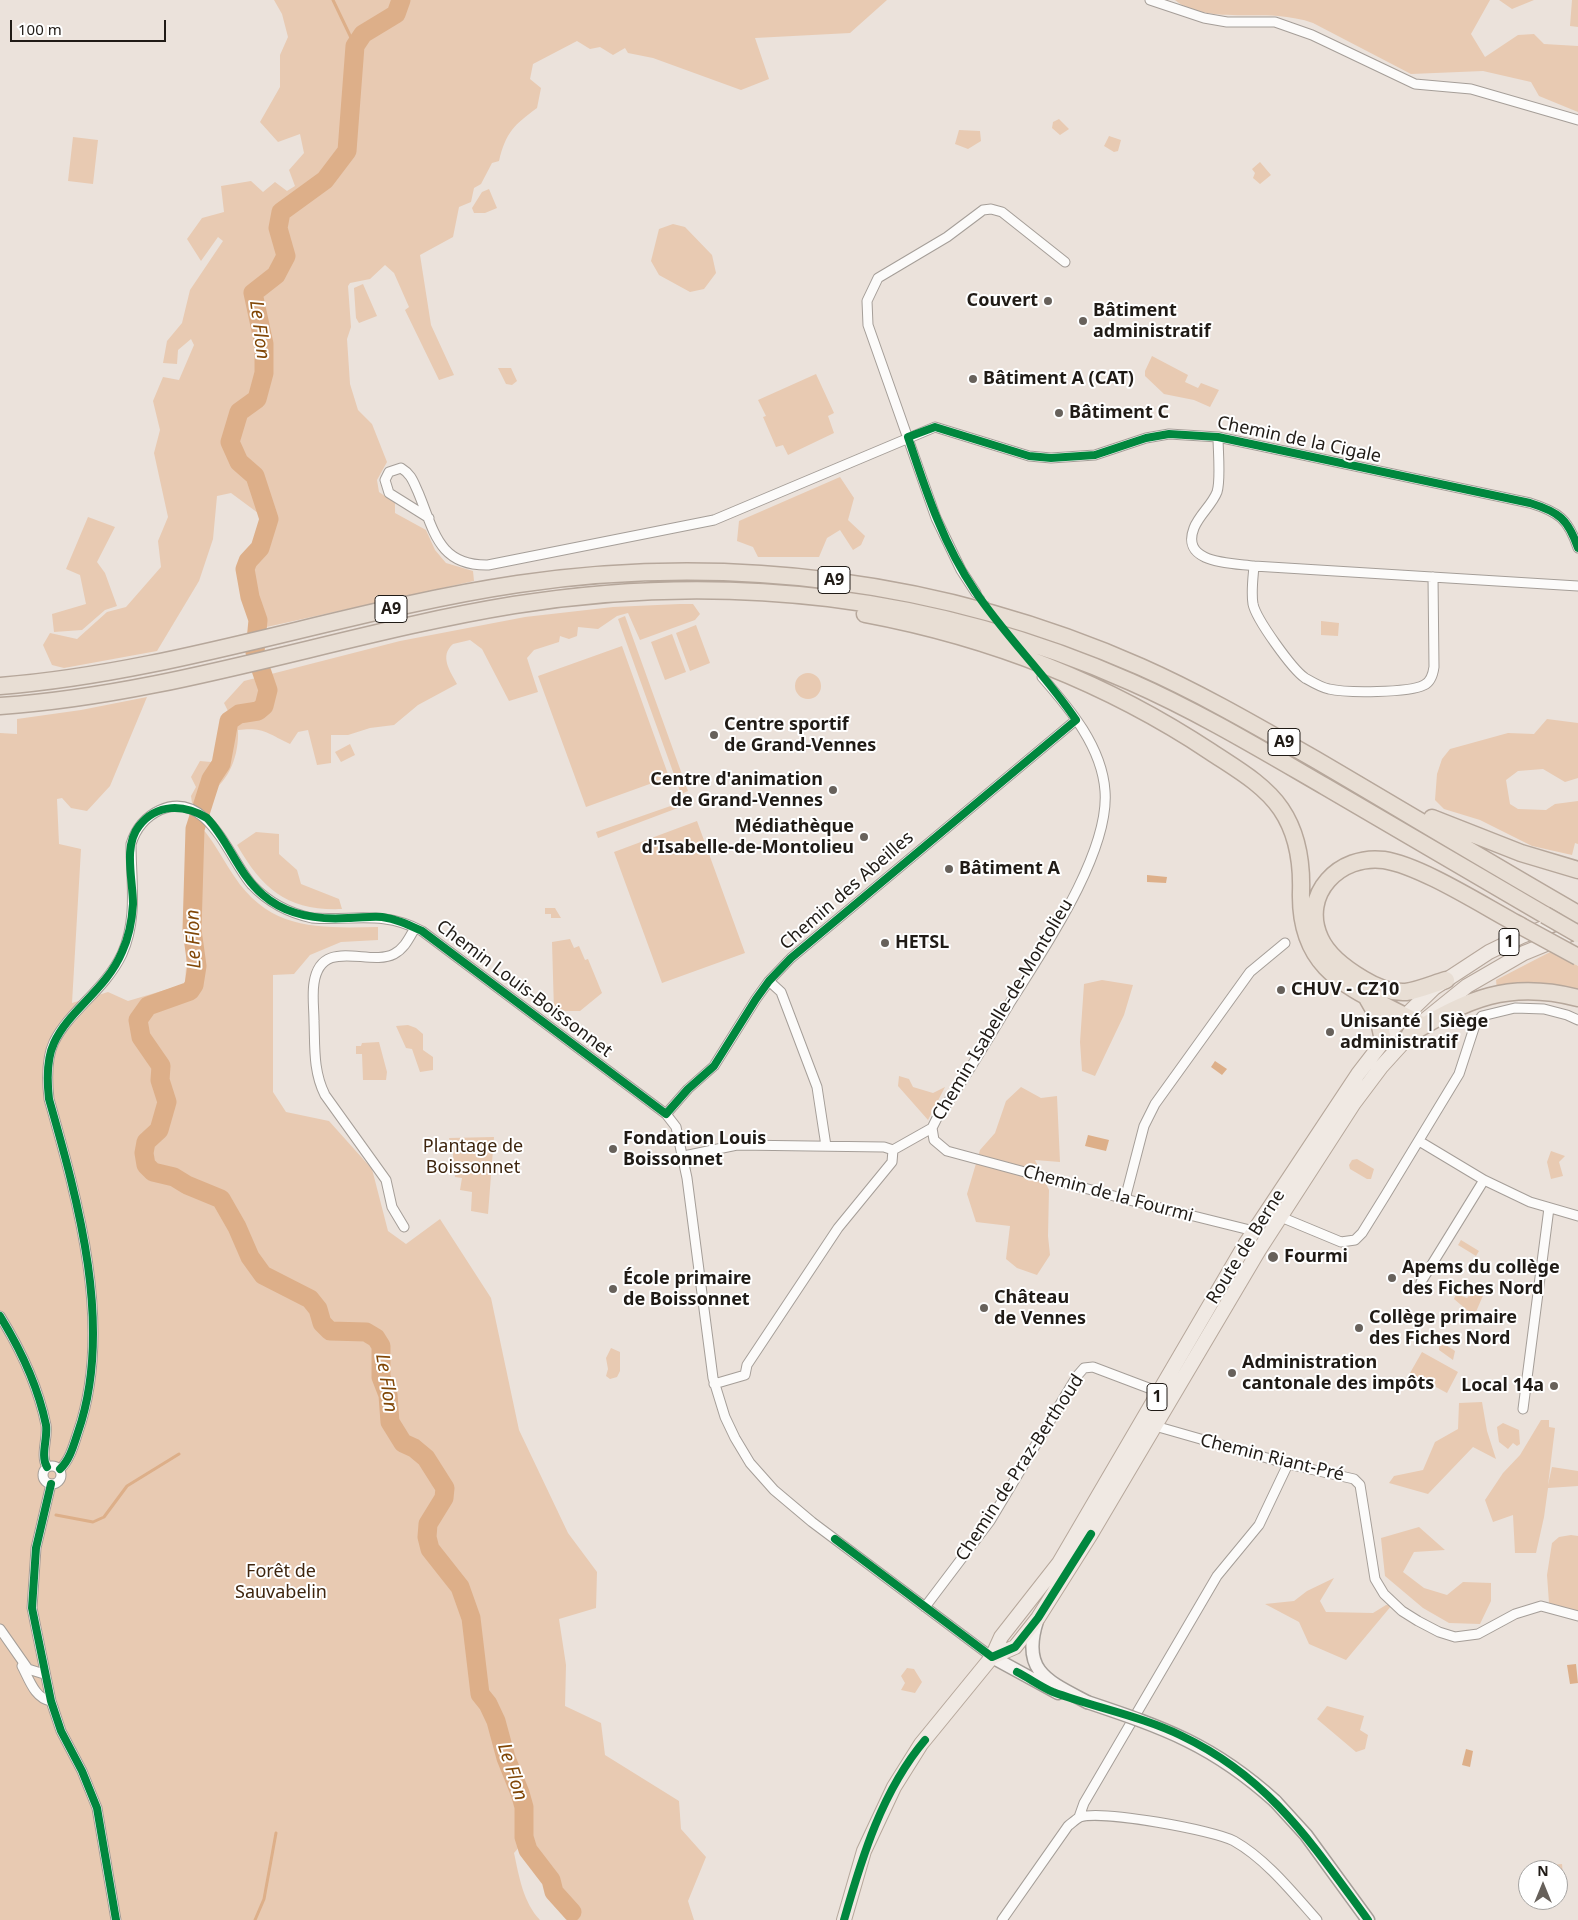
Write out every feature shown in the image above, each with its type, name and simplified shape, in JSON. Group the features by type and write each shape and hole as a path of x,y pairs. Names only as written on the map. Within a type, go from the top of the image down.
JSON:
{"highway":[{"name":"A9","path":"0,686 67,678 182,658 392,609 512,585 625,573 720,571 799,576 887,589 956,603 1041,628 1096,648 1169,680 1240,717 1574,909"},
{"name":"A9","path":"0,706 68,699 159,683 468,614 570,598 650,592 818,597 913,612 999,633 1099,668 1160,696 1222,728 1578,933"},
{"path":"720,593 854,612 911,624 967,639 1022,657 1092,686 1153,717 1195,742 1255,783 1281,809 1293,832 1299,851 1302,920 1309,945 1329,971 1366,996 1405,1015 1415,1029 1460,1005 1488,996 1528,992 1578,998"},
{"path":"1371,792 1488,841 1538,859 1578,870"},
{"path":"1446,980 1406,992 1388,990 1356,975 1334,958 1323,944 1315,924 1316,900 1329,878 1339,869 1355,862 1374,859 1393,862 1421,873 1578,956"},
{"path":"1366,996 1378,1017 1383,1040"}],"main road":[{"name":"Route de Berne","path":"844,1920 864,1851 894,1787 921,1744 992,1657 1001,1637 1059,1563 1255,1230 1342,1096 1383,1040 1422,998 1446,980 1506,944 1574,909"},
{"name":"Route de Berne","path":"992,1657 1015,1647 1038,1618 1270,1235 1354,1103 1381,1067 1415,1029 1452,997 1491,971 1524,953 1578,933"},
{"path":"1038,1618 1032,1638 1031,1654 1036,1664 1050,1681 1087,1702"},
{"path":"992,1657 1052,1692 1087,1702 1182,1736 1212,1752 1248,1776 1275,1801 1306,1835 1368,1920"}],"street":[{"path":"1150,0 1204,18 1227,22 1275,22 1312,35 1415,84 1471,89 1578,120"},
{"path":"976,593 943,532 868,325 867,301 878,278 946,236 982,210 991,209 1002,212 1065,262"},
{"name":"Chemin de la Cigale","path":"908,438 935,427 1030,456 1051,458 1095,455 1146,438 1170,434 1218,437 1530,503 1556,513 1568,523 1578,548"},
{"name":"Chemin de la Cigale","path":"1218,437 1218,490 1194,527 1191,537 1193,547 1200,555 1212,560 1254,566"},
{"path":"429,518 389,493 385,480 389,472 401,468 410,473 429,518 440,545 449,555 468,564 488,565 714,520 908,438"},
{"path":"1432,577 1434,666 1432,676 1425,685 1415,689 1350,692 1327,689 1304,677 1291,665 1256,613 1252,602 1254,566 1578,586"},
{"name":"Chemin Isabelle-de-Montolieu","path":"893,1150 932,1128 1041,955 1094,853 1104,821 1105,791 1098,762 1076,720 1042,677"},
{"name":"Chemin des Abeilles","path":"666,1114 722,1056 769,980 791,958 1076,720"},
{"name":"Chemin Louis-Boissonnet","path":"60,1469 71,1450 84,1416 93,1371 94,1344 92,1302 77,1203 49,1099 47,1083 50,1054 54,1042 103,984 118,960 126,940 133,906 131,850 134,834 144,820 159,810 171,808 186,809 206,818 252,884 276,904 300,916 312,918 382,917 416,928 666,1114 676,1127 684,1156 714,1384 725,1418 735,1438 750,1462 774,1490 812,1522 992,1657"},
{"path":"404,1227 392,1207 386,1180 324,1095 318,1083 315,1068 314,983 318,969 328,959 339,955 392,955 405,946 416,928"},
{"path":"1125,1200 1144,1126 1155,1104 1250,972 1285,943"},
{"path":"769,980 781,992 817,1087 826,1146"},
{"path":"1268,1212 1341,1242 1355,1240 1362,1233 1420,1141 1462,1069 1475,1025 1482,1016 1515,1008 1544,1009 1578,1020"},
{"name":"Chemin Isabelle-de-Montolieu","path":"932,1128 934,1140 947,1151"},
{"path":"1420,1141 1484,1180 1549,1208 1578,1216"},
{"path":"684,1156 737,1145 884,1147 893,1150 892,1162 838,1228 777,1317 747,1365 745,1375 714,1384"},
{"name":"Chemin de la Fourmi","path":"947,1151 1125,1200 1270,1235"},
{"path":"1421,1282 1484,1180"},
{"path":"1523,1409 1549,1208"},
{"path":"0,1316 17,1344 42,1406 46,1429 44,1462 47,1467"},
{"name":"Chemin de Praz-Berthoud","path":"924,1607 990,1521 1077,1376 1084,1368 1093,1367 1159,1392"},
{"name":"Chemin Riant-Pré","path":"1155,1426 1288,1464 1354,1479 1360,1485 1375,1578 1384,1594 1402,1611 1418,1621 1455,1637 1478,1634 1515,1614 1541,1606 1578,1616"},
{"path":"1002,1920 1057,1841 1079,1818 1084,1803 1217,1576 1259,1525 1288,1464"},
{"path":"47,1467 51,1465 60,1469 60,1480 51,1484"},
{"path":"47,1467 43,1477 51,1484"},
{"path":"51,1484 36,1548 32,1608 51,1702 61,1731 82,1771 97,1808 116,1920"},
{"path":"0,1629 28,1669 44,1674"},
{"path":"15,1652 36,1693 44,1700 51,1702"},
{"path":"1079,1818 1105,1815 1218,1834 1236,1842 1274,1872 1316,1920"}],"green space":[{"path":"274,0 887,0 850,33 755,38 769,79 741,90 653,58 628,53 625,48 613,55 600,47 590,49 577,41 533,64 530,79 541,88 537,108 522,119 512,130 499,161 492,163 481,184 474,188 471,202 459,207 453,237 420,255 431,325 454,375 439,380 405,310 409,307 394,273 385,265 370,279 350,283 348,286 351,327 347,339 350,384 358,410 372,424 387,462 377,480 379,492 395,503 395,513 426,530 435,550 446,563 473,571 474,581 253,630 244,591 264,533 258,513 231,493 217,496 213,539 199,581 157,651 64,668 52,665 43,645 50,633 77,639 107,612 126,607 161,567 158,541 168,517 154,453 160,430 153,401 163,377 179,380 194,345 191,339 178,350 177,364 163,363 167,341 182,323 190,290 223,241 218,237 201,261 187,239 202,218 224,212 221,186 251,181 263,192 275,182 287,191 295,186 289,170 304,153 300,134 278,142 260,122 280,87 280,55 288,37 282,14"},
{"path":"1175,0 1490,0 1471,34 1485,57 1518,35 1534,34 1544,44 1578,46 1578,112 1539,96 1531,82 1483,71 1411,74 1313,23 1296,18 1278,16 1210,14 1185,7"},
{"path":"1499,0 1534,0 1512,9"},
{"path":"1572,0 1578,0 1578,27 1570,26"},
{"path":"1059,119 1069,129 1060,135 1052,128 1053,122"},
{"path":"959,130 980,131 981,141 968,149 955,144"},
{"path":"1109,136 1121,140 1118,151 1114,152 1104,146"},
{"path":"73,137 98,140 93,184 68,181"},
{"path":"1260,162 1271,175 1260,184 1253,178 1255,173 1252,169"},
{"path":"489,189 497,208 485,213 474,213 472,208 482,192"},
{"path":"673,224 685,227 712,255 716,273 704,289 690,292 659,275 651,261 659,229"},
{"path":"363,284 377,316 359,323 356,318 354,288"},
{"path":"1152,356 1188,375 1185,382 1198,388 1201,383 1219,390 1210,407 1194,400 1164,394 1145,376 1145,371"},
{"path":"498,368 511,368 517,381 512,385 506,384"},
{"path":"816,374 834,413 828,416 834,433 788,455 783,445 776,447 763,417 766,416 758,400"},
{"path":"840,477 854,498 848,520 865,536 861,545 853,550 840,530 827,538 819,557 758,557 753,547 737,541 739,521"},
{"path":"88,517 115,527 97,562 105,573 117,606 105,610 82,630 54,632 52,614 86,604 80,575 66,569"},
{"path":"693,604 700,614 695,620 640,640 628,613 617,616 598,629 578,627 577,636 569,639 560,636 559,642 534,650 527,658 538,692 509,701 482,649 470,640 453,644 447,653 446,659 457,684 418,705 394,725 370,728 348,735 331,735 331,763 317,765 308,730 298,732 290,744 259,730 238,730 235,758 222,782 208,795 204,794 199,804 192,803 191,796 196,787 191,777 200,761 211,762 218,754 222,714 228,711 224,703 244,681 400,641 525,617 613,607"},
{"path":"625,616 688,791 681,794 618,619"},
{"path":"1321,621 1339,623 1338,636 1321,635"},
{"path":"696,625 710,663 690,671 676,633"},
{"path":"672,634 686,672 665,680 651,642"},
{"path":"622,646 669,777 586,807 538,676"},
{"path":"808,673 817,677 821,686 817,695 808,699 799,695 795,686 799,677"},
{"name":"Forêt de Sauvabelin","path":"147,697 110,786 87,811 71,808 62,798 57,799 59,844 81,849 72,1003 108,992 128,1001 185,984 192,864 190,835 193,824 197,822 248,894 263,907 280,917 316,926 378,927 378,940 341,942 310,955 294,974 273,975 273,1092 286,1112 329,1121 372,1169 388,1231 406,1244 440,1219 491,1298 519,1430 568,1533 597,1572 596,1608 559,1619 566,1665 565,1706 601,1723 605,1755 679,1801 681,1829 706,1857 688,1901 694,1920 573,1920 578,1910 557,1883 551,1868 530,1846 521,1845 514,1853 520,1880 529,1905 540,1920 0,1920 0,733 17,734 17,719 81,710"},
{"path":"1547,719 1578,723 1578,778 1565,782 1543,769 1518,771 1506,780 1510,804 1518,809 1546,810 1555,804 1578,801 1578,844 1575,843 1572,855 1532,846 1480,820 1444,809 1435,800 1437,774 1442,759 1450,749 1508,733 1534,734"},
{"path":"350,744 355,755 341,762 335,752"},
{"path":"682,802 683,806 598,838 596,832"},
{"path":"697,821 745,953 662,983 614,852"},
{"path":"256,832 279,834 279,854 297,870 301,884 339,899 342,909 323,909 306,906 279,895 267,886 237,845"},
{"path":"545,908 555,908 561,918 551,918 551,914 545,914"},
{"path":"570,939 574,948 579,946 585,960 588,959 602,993 580,1011 554,1011 552,942"},
{"path":"1552,951 1578,966 1578,994 1497,990 1496,980"},
{"path":"1102,980 1133,985 1124,1015 1095,1076 1082,1071 1080,1042 1084,984"},
{"path":"408,1025 416,1028 423,1034 423,1050 433,1057 433,1070 420,1072 412,1049 406,1048 396,1026"},
{"path":"379,1042 387,1072 386,1080 363,1080 362,1054 356,1054 356,1046 361,1046 362,1043"},
{"path":"899,1076 909,1079 913,1087 933,1093 945,1087 928,1120 898,1086"},
{"path":"1021,1087 1041,1098 1057,1096 1060,1162 1035,1160 1049,1190 1048,1236 1050,1255 1037,1275 1017,1268 1006,1259 1010,1226 976,1222 967,1194 980,1150 995,1133 1006,1101"},
{"name":"Plantage de Boissonnet","path":"494,1137 488,1214 471,1211 472,1192 460,1190 462,1178 455,1177 449,1138"},
{"path":"1551,1151 1565,1156 1559,1162 1563,1176 1551,1179 1547,1162"},
{"path":"1357,1159 1374,1169 1371,1179 1367,1179 1350,1169 1349,1165 1352,1160"},
{"path":"1461,1240 1479,1251 1476,1256 1458,1245"},
{"path":"1476,1288 1485,1291 1475,1314 1454,1299 1456,1294 1467,1298"},
{"path":"1440,1341 1455,1351 1453,1360 1439,1350"},
{"path":"611,1348 620,1352 620,1371 617,1377 610,1379 606,1376 608,1369 606,1358"},
{"path":"1422,1352 1458,1372 1447,1393 1410,1373"},
{"path":"1482,1402 1487,1431 1496,1459 1473,1447 1428,1494 1389,1483 1394,1476 1423,1470 1435,1442 1458,1429 1459,1403"},
{"path":"1541,1420 1549,1420 1549,1427 1555,1428 1548,1485 1552,1467 1578,1471 1578,1486 1548,1488 1536,1553 1515,1553 1513,1515 1493,1522 1485,1500 1503,1473 1520,1455"},
{"path":"1503,1423 1519,1430 1520,1444 1517,1446 1513,1443 1508,1449 1499,1442 1497,1427"},
{"path":"1419,1527 1445,1550 1414,1552 1403,1572 1424,1588 1447,1595 1463,1582 1491,1583 1491,1601 1480,1624 1449,1623 1423,1608 1385,1576 1381,1538"},
{"path":"1578,1536 1578,1611 1549,1603 1547,1575 1552,1543 1559,1537"},
{"path":"1334,1578 1320,1601 1326,1612 1373,1613 1386,1605 1392,1605 1346,1660 1309,1644 1299,1622 1265,1604 1294,1601 1307,1591"},
{"path":"907,1668 914,1669 922,1682 915,1693 901,1690 905,1683 901,1676"},
{"path":"1327,1706 1364,1716 1360,1730 1368,1735 1365,1749 1356,1752 1317,1719"}],"shaded area":[{"path":"1147,875 1167,877 1166,883 1147,882"},
{"path":"1215,1061 1227,1069 1222,1075 1211,1067"},
{"path":"1088,1135 1109,1140 1106,1151 1085,1146"},
{"path":"1576,1664 1578,1683 1570,1684 1567,1665"},
{"path":"1466,1749 1473,1751 1470,1767 1462,1765"}],"waterway":[{"path":"333,0 355,46"},
{"name":"Le Flon","path":"401,0 396,14 363,34 355,46 347,151 325,180 281,212 278,228 286,256 276,275 253,293 264,344 264,373 257,399 239,412 230,442 239,462 255,476 269,519 260,548 248,561 245,569 250,597 258,620 255,652 268,690 264,706 258,711 239,714 229,721 221,764 211,779 195,829 192,930 197,966 194,985 190,991 148,1006 138,1020 141,1037 161,1066 160,1080 167,1102 159,1130 146,1142 144,1153 146,1165 153,1172 174,1177 187,1185 221,1199 237,1227 250,1257 263,1275 310,1299 318,1309 322,1323 330,1331 366,1332 376,1338 381,1346 381,1377 388,1395 390,1422 403,1443 414,1448 426,1458 445,1488 444,1498 428,1524 427,1537 430,1549 460,1587 471,1618 480,1694 488,1704 496,1721 506,1758 520,1793 524,1807 524,1837 528,1850 551,1880 554,1892 572,1912"},
{"path":"56,1515 93,1522 104,1517 127,1486 179,1454"},
{"path":"255,1920 264,1899 276,1833"}],"tunnel":[{"path":"976,593 1010,635"}],"cycle path":[{"path":"60,1469 69,1457 73,1447 88,1392 93,1350 92,1308 88,1265 80,1222 71,1179 49,1099 48,1063 51,1050 61,1031 107,978 124,946 130,928 133,904 130,864 131,843 139,826 154,813 171,808 180,808 198,813 207,818 222,837 254,887 282,908 303,915 325,918 382,917 408,924 422,931 666,1114 688,1089 714,1066 756,999 769,981 791,958 1076,720 1052,687 987,608 964,573 936,517 908,437 935,427 1029,456 1051,458 1095,455 1146,438 1169,434 1218,437 1530,503 1548,510 1561,518 1570,530 1578,548"},
{"path":"0,1316 22,1355 43,1411 46,1425 44,1457 47,1467"},
{"path":"51,1484 36,1548 32,1608 51,1701 61,1731 82,1771 97,1808 116,1920"},
{"path":"835,1539 992,1657 1015,1647 1038,1618 1091,1534"},
{"path":"1017,1672 1053,1692 1135,1718 1182,1736 1213,1753 1240,1772 1265,1793 1308,1839 1368,1920"},
{"path":"844,1920 858,1872 875,1825 897,1781 925,1740"}],"place":[{"name":"Couvert","path":"1048,301"},
{"name":"Bâtiment administratif","path":"1083,321"},
{"name":"Bâtiment A (CAT)","path":"973,379"},
{"name":"Bâtiment C","path":"1059,413"},
{"name":"Centre sportif de Grand-Vennes","path":"714,735"},
{"name":"Centre d'animation de Grand-Vennes","path":"833,790"},
{"name":"Médiathèque d'Isabelle-de-Montolieu","path":"864,837"},
{"name":"Bâtiment A","path":"949,869"},
{"name":"HETSL","path":"885,943"},
{"name":"CHUV - CZ10","path":"1281,990"},
{"name":"Unisanté | Siège administratif","path":"1330,1032"},
{"name":"Fondation Louis Boissonnet","path":"613,1149"},
{"name":"Fourmi","path":"1273,1257"},
{"name":"Apems du collège des Fiches Nord","path":"1392,1278"},
{"name":"École primaire de Boissonnet","path":"613,1289"},
{"name":"Château de Vennes","path":"984,1308"},
{"name":"Collège primaire des Fiches Nord","path":"1359,1328"},
{"name":"Administration cantonale des impôts","path":"1232,1373"},
{"name":"Local 14a","path":"1554,1386"}]}
